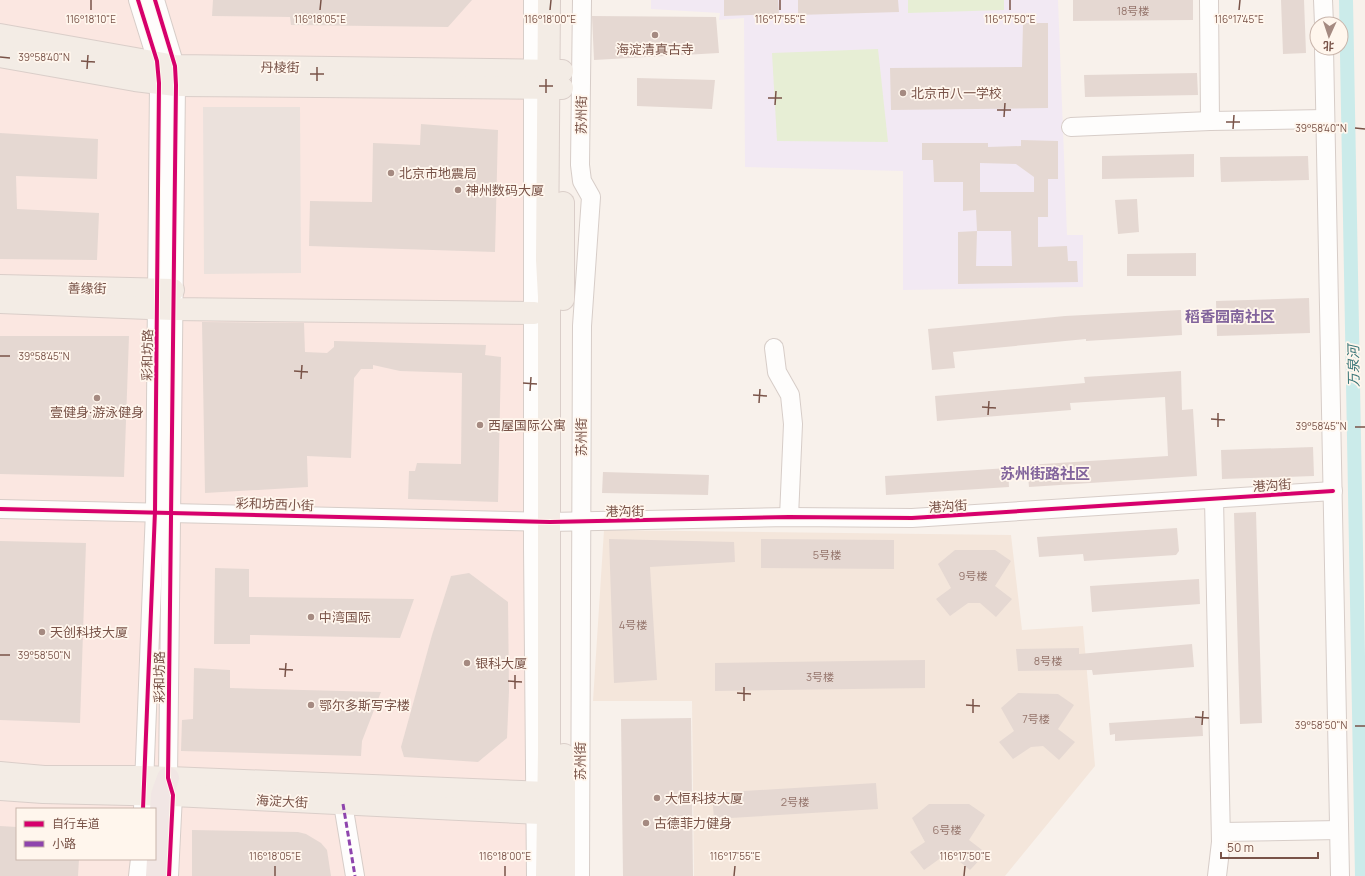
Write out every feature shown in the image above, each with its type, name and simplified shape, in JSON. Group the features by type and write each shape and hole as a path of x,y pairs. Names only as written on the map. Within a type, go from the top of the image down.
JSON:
{"highway":[{"path":"156,791 157,876"}],"main road":[{"name":"苏州街","path":"547,876 557,522 547,260 549,0"},
{"name":"苏州街","path":"548,80 562,0"},
{"name":"丹棱街","path":"0,35 167,74"},
{"name":"丹棱街","path":"0,56 167,74 548,80"},
{"name":"善缘街","path":"0,286 165,299"},
{"name":"善缘街","path":"0,302 165,299"},
{"path":"165,299 534,313"},
{"name":"海淀大街","path":"0,773 156,791 343,804 549,804"},
{"name":"海淀大街","path":"0,789 43,792 156,791 549,804"},
{"name":"苏州街","path":"549,804 564,876"}],"street":[{"name":"彩和坊路","path":"138,0 167,74"},
{"name":"彩和坊路","path":"155,0 167,74 163,512 156,791 169,876"},
{"name":"苏州街","path":"533,0 548,80 534,313 557,522 580,876"},
{"name":"苏州街","path":"536,876 549,804 557,522 582,326 591,197 582,181 580,165 582,0"},
{"path":"1209,0 1210,121"},
{"path":"1324,0 1324,16"},
{"path":"1324,56 1340,876"},
{"path":"1071,127 1210,121 1326,119"},
{"path":"774,348 777,372 790,395 793,424 789,517"},
{"name":"港沟街","path":"557,522 789,517 912,518 1333,491"},
{"path":"1214,499 1221,832 1216,876"},
{"name":"彩和坊西小街","path":"0,509 557,522"},
{"path":"343,804 355,876"},
{"path":"1221,832 1339,830"},
{"path":"138,876 140,860"}],"shaded area":[{"path":"0,0 549,0 548,876 0,876"},
{"name":"北京市八一学校","path":"651,0 1058,0 1067,235 1083,235 1083,287 903,290 903,171 745,167 744,18 719,20 720,13 651,9"},
{"path":"203,107 300,107 301,273 204,274"},
{"path":"604,530 1011,535 1022,630 1083,626 1095,766 1005,876 694,876 692,701 593,701"}],"green space":[{"path":"908,0 1004,0 1004,10 908,13"},
{"path":"878,49 888,142 777,141 772,53"}],"building":[{"path":"213,0 472,0 448,27 291,25 290,17 212,16"},
{"path":"724,0 778,0 779,14 724,16"},
{"path":"798,0 898,0 899,12 798,15"},
{"path":"1073,0 1193,0 1193,20 1073,21"},
{"path":"1281,0 1304,0 1306,53 1283,54"},
{"name":"海淀清真古寺","path":"592,16 716,17 719,53 594,60"},
{"path":"1023,23 1048,23 1048,108 891,110 890,68 1022,67"},
{"path":"1197,73 1198,95 1085,97 1084,75"},
{"path":"637,78 715,80 712,109 637,106"},
{"path":"421,124 498,130 495,252 309,246 310,201 372,202 373,143 420,145"},
{"path":"0,133 98,139 97,179 16,176 17,209 99,213 97,260 0,259"},
{"path":"1021,140 1058,141 1058,179 1048,179 1048,217 1038,217 1038,247 1067,246 1068,261 1077,261 1078,282 958,284 958,232 977,231 976,210 963,211 963,182 934,182 933,160 922,160 922,143 988,143 988,147 1021,146","holes":["980,163 1016,164 1034,177 1034,192 980,192","977,231 1011,231 1012,266 976,266"]},
{"path":"1194,154 1194,177 1102,179 1102,156"},
{"path":"1308,156 1309,180 1221,182 1220,157"},
{"path":"1137,199 1139,232 1118,234 1115,200"},
{"path":"1196,253 1196,276 1127,276 1127,254"},
{"path":"1309,298 1310,333 1217,336 1216,301"},
{"path":"1181,310 1182,335 1086,341 1086,339 953,352 955,368 932,370 928,329 1065,316"},
{"path":"202,322 304,323 305,352 327,353 334,347 334,341 486,345 485,355 501,357 498,502 408,499 409,471 415,471 417,463 461,464 462,373 400,371 373,365 373,369 361,369 354,378 351,458 307,456 308,487 205,493"},
{"path":"0,336 129,336 124,477 0,474"},
{"path":"1181,371 1182,410 1193,409 1197,476 1029,487 1027,465 1168,456 1165,397 1070,403 1071,410 937,421 935,396 1085,383 1084,377"},
{"path":"1313,447 1314,476 1222,479 1221,450"},
{"path":"1008,468 1009,487 886,495 885,476"},
{"path":"603,472 709,475 708,495 602,493"},
{"path":"1256,512 1262,723 1240,724 1234,513"},
{"path":"1177,528 1179,551 1176,555 1084,561 1083,554 1039,557 1037,537"},
{"path":"609,539 734,542 735,562 650,567 657,680 614,683"},
{"path":"761,539 894,540 894,569 761,568"},
{"name":"天创科技大厦","path":"0,541 86,543 80,723 0,720"},
{"path":"955,550 995,550 1011,561 995,586 1012,599 996,617 980,603 968,603 950,616 936,599 951,588 938,564"},
{"name":"中湾国际","path":"215,568 249,569 249,597 414,599 400,638 250,635 250,644 214,644"},
{"name":"银科大厦","path":"469,573 508,602 509,691 507,738 478,762 404,757 401,747 432,635 451,576"},
{"path":"1199,579 1200,604 1092,612 1090,586"},
{"path":"1192,644 1194,667 1093,675 1092,670 1018,671 1016,649 1079,648 1079,654"},
{"path":"925,660 925,688 715,691 715,663"},
{"name":"鄂尔多斯写字楼","path":"194,668 230,670 230,688 381,692 362,741 361,756 181,751 182,720 193,719"},
{"path":"1018,693 1058,694 1074,705 1058,729 1075,742 1059,760 1043,746 1031,747 1013,759 999,742 1014,731 1001,708"},
{"path":"1202,717 1203,736 1115,741 1115,734 1110,735 1109,723"},
{"name":"大恒科技大厦","path":"691,718 693,876 623,876 621,719"},
{"path":"876,783 878,809 714,819 712,793"},
{"path":"929,804 969,804 985,815 969,840 986,853 970,870 954,857 942,857 924,870 910,852 925,842 912,818"},
{"path":"0,826 16,827 16,860 79,860 78,876 0,876"},
{"path":"192,830 298,832 306,834 321,843 327,850 331,876 192,876"}],"waterway":[{"name":"万泉河","path":"1346,0 1362,876"}],"marked path":[{"path":"343,804 355,876"}],"cycle path":[{"path":"138,0 157,61 159,83 155,511 143,808"},
{"path":"155,0 175,66 176,85 168,778 173,795 169,876"},
{"path":"0,509 550,522 789,517 912,518 1333,491"}],"place":[{"name":"海淀清真古寺","path":"655,35"},
{"name":"北京市八一学校","path":"903,93"},
{"name":"北京市地震局","path":"391,173"},
{"name":"神州数码大厦","path":"458,190"},
{"name":"壹健身·游泳健身","path":"97,398"},
{"name":"西屋国际公寓","path":"480,425"},
{"name":"中湾国际","path":"311,617"},
{"name":"天创科技大厦","path":"42,632"},
{"name":"银科大厦","path":"467,663"},
{"name":"鄂尔多斯写字楼","path":"311,705"},
{"name":"大恒科技大厦","path":"657,798"},
{"name":"古德菲力健身","path":"646,823"}],"district":[{"name":"稻香园南社区","path":"1230,316"},
{"name":"苏州街路社区","path":"1045,473"}]}
